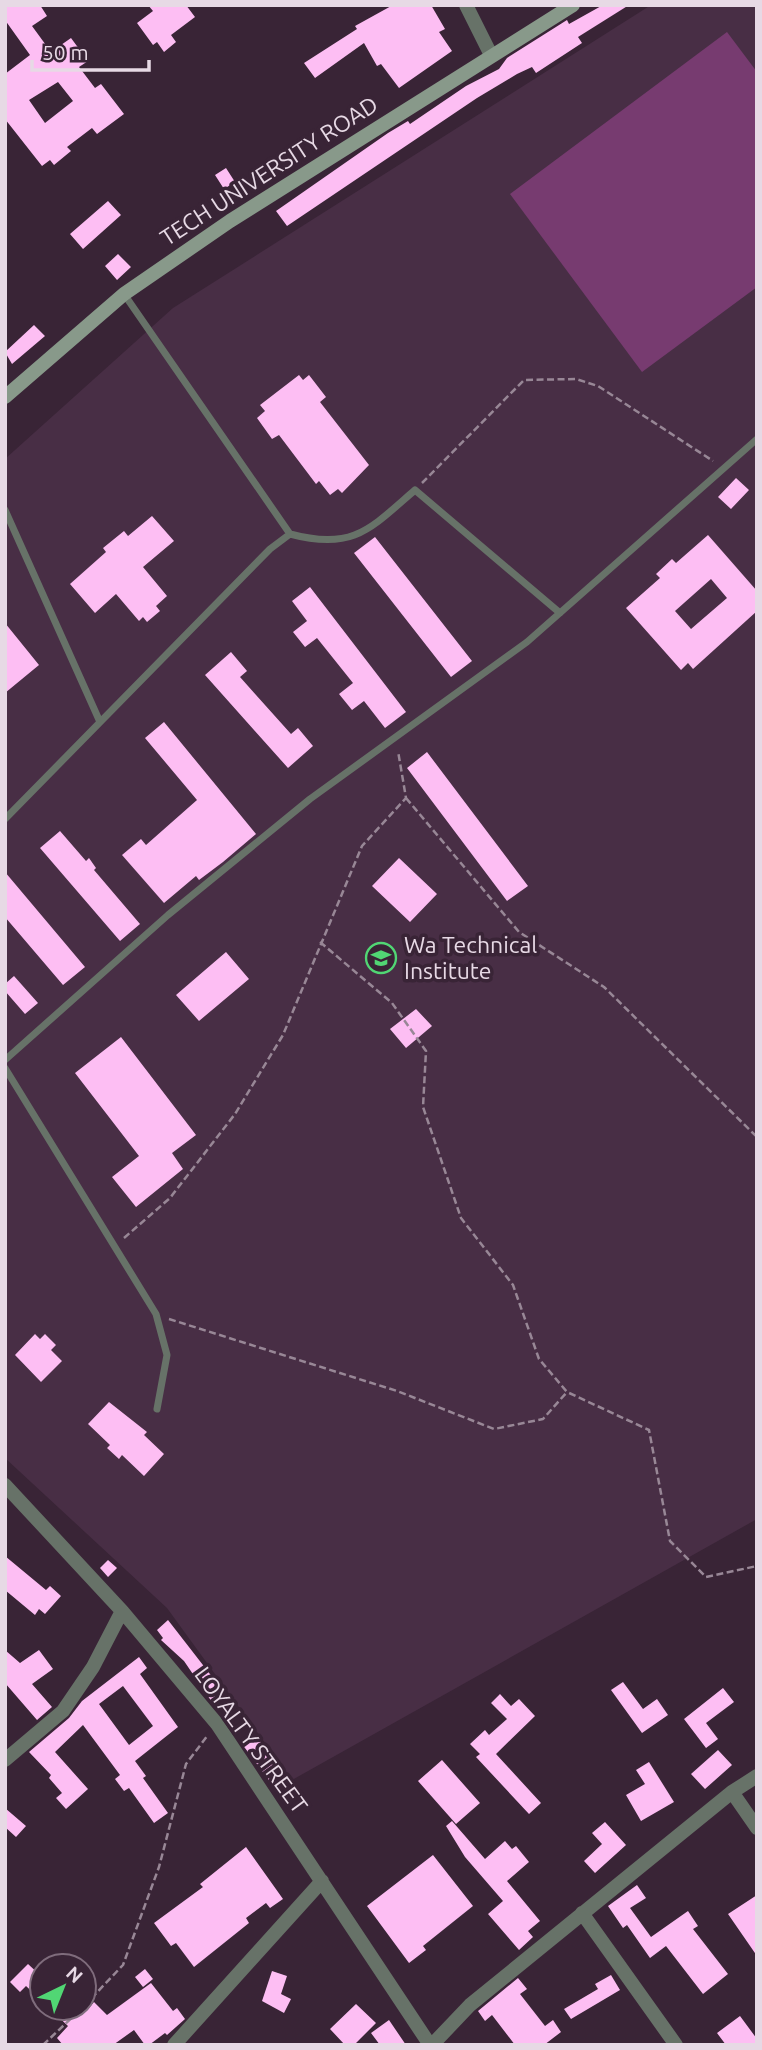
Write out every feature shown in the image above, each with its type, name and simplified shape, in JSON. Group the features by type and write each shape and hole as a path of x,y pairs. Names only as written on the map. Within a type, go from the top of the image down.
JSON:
{"street":[{"path":"466,5 491,55"},
{"name":"TECH UNIVERSITY ROAD","path":"5,397 124,295 230,221 573,5"},
{"name":"LOYALTY STREET","path":"5,1485 122,1611 217,1724 431,2045"},
{"path":"5,1760 63,1710 93,1667 122,1611"},
{"path":"431,2045 470,2005 732,1792 757,1776"},
{"path":"732,1792 757,1828"},
{"path":"174,2045 322,1881"},
{"path":"582,1913 676,2045"}],"lane":[{"path":"124,295 290,534 330,542 352,538 370,529 415,490 560,614"},
{"path":"5,1060 168,915 310,799 527,642 757,439"},
{"path":"5,510 100,722"},
{"path":"5,819 270,549 290,534"},
{"path":"5,1068 156,1314 167,1355 157,1409"}],"path":[{"path":"415,490 524,380 576,379 598,386 704,456 722,471"},
{"path":"396,737 406,798 519,932 604,987 757,1137"},
{"path":"114,1247 170,1198 236,1114 283,1035 362,846 406,798"},
{"path":"320,942 393,1003 426,1051 423,1107 461,1218 513,1285 539,1359 567,1392 649,1430 670,1541 706,1577 757,1566"},
{"path":"156,1314 397,1391 494,1429 543,1419 567,1392"},
{"path":"98,1991 123,1965 159,1867 186,1764 217,1724"},
{"path":"43,2045 67,2022"}],"shaded area":[{"name":"Wa Technical Institute","path":"651,5 757,5 757,1519 292,1780 167,1608 5,1458 5,459 173,308"},
{"path":"727,32 757,72 757,287 642,372 510,194"}],"building":[{"path":"5,5 40,5 47,16 32,26 51,52 71,38 88,61 79,67 95,88 101,84 124,114 97,134 92,128 67,147 71,151 54,165 50,160 42,166 5,119 5,74 30,55 5,20","holes":["58,82 73,101 45,123 29,100"]},
{"path":"148,5 186,5 195,17 171,35 176,42 164,52 157,42 153,45 137,23 153,11"},
{"path":"393,5 431,5 445,29 439,32 452,51 399,88 381,64 377,66 364,43 315,78 304,63 357,29 355,26"},
{"path":"603,5 629,5 578,37 582,43 536,73 532,67 477,98 287,226 276,211 388,133 408,121 410,124 466,86 499,69 507,58 567,20 569,24"},
{"path":"226,168 235,182 224,189 215,175"},
{"path":"108,201 121,215 83,249 70,234"},
{"path":"118,254 131,267 117,280 105,266"},
{"path":"34,325 45,336 12,364 5,352"},
{"path":"299,375 303,380 309,375 326,397 320,402 369,465 342,493 338,489 330,495 319,481 316,484 279,435 272,439 257,418 265,411 260,405"},
{"path":"736,478 749,490 731,509 718,497"},
{"path":"152,516 174,541 143,567 167,596 156,606 160,611 147,622 143,617 139,621 116,594 95,613 70,584 106,552 103,548 124,531 128,536"},
{"path":"708,535 757,591 757,611 693,669 688,663 681,670 626,608 660,578 656,574 672,559 676,563","holes":["711,579 727,598 691,629 675,611"]},
{"path":"375,537 472,661 451,677 354,553"},
{"path":"310,587 406,712 385,728 364,701 352,710 339,694 353,683 317,638 305,647 293,632 307,621 292,601"},
{"path":"5,623 39,665 5,693"},
{"path":"231,652 247,671 240,677 291,734 298,728 313,746 288,768 205,675"},
{"path":"164,722 256,834 199,880 196,876 164,903 122,855 141,839 146,845 197,800 145,738"},
{"path":"427,752 528,886 507,901 407,768"},
{"path":"60,831 86,861 89,858 96,868 94,870 140,924 120,941 40,848"},
{"path":"399,858 437,894 410,922 372,886"},
{"path":"5,872 85,967 63,985 5,917"},
{"path":"226,952 249,979 199,1021 176,995"},
{"path":"14,976 38,1003 25,1014 5,991 5,984"},
{"path":"416,1009 432,1026 406,1048 390,1029"},
{"path":"121,1037 196,1135 172,1153 183,1169 136,1207 112,1177 139,1156 75,1073"},
{"path":"35,1334 40,1339 45,1334 56,1345 51,1350 62,1361 41,1382 15,1355"},
{"path":"109,1402 147,1432 144,1435 164,1454 144,1476 122,1455 119,1459 107,1448 110,1445 88,1424"},
{"path":"5,1556 46,1590 50,1586 61,1596 45,1614 39,1609 35,1615 5,1590"},
{"path":"108,1560 117,1568 108,1577 100,1568"},
{"path":"168,1620 227,1696 214,1705 184,1661 161,1640 163,1638 157,1630"},
{"path":"5,1650 20,1663 39,1650 53,1669 32,1684 52,1707 37,1720 5,1683"},
{"path":"139,1657 147,1668 140,1674 178,1727 135,1761 146,1776 143,1778 168,1813 154,1823 129,1788 124,1791 115,1779 120,1775 83,1725 55,1752 88,1789 66,1809 56,1798 62,1793 49,1778 51,1775 29,1752 69,1718 82,1701","holes":["123,1686 153,1726 129,1745 99,1704"]},
{"path":"623,1682 643,1709 657,1699 668,1715 642,1733 611,1690"},
{"path":"723,1688 734,1702 706,1723 718,1739 706,1748 684,1719"},
{"path":"500,1694 511,1706 519,1699 535,1716 496,1754 541,1803 529,1814 476,1757 480,1754 470,1744 485,1730 489,1735 507,1719 491,1703"},
{"path":"255,1734 289,1781 277,1791 242,1744"},
{"path":"718,1750 732,1765 705,1789 691,1774"},
{"path":"442,1760 480,1803 456,1824 418,1781"},
{"path":"649,1762 674,1802 641,1821 626,1795 645,1784 636,1770"},
{"path":"5,1808 26,1826 16,1837 5,1827"},
{"path":"452,1821 485,1859 505,1841 512,1849 516,1846 529,1862 507,1881 540,1921 528,1931 533,1937 519,1950 488,1914 503,1901 465,1857 446,1826"},
{"path":"605,1822 626,1845 595,1873 584,1861 602,1844 592,1833"},
{"path":"246,1847 283,1899 270,1908 266,1903 246,1918 249,1923 194,1967 176,1943 171,1946 154,1923 203,1887 200,1884"},
{"path":"433,1855 473,1906 423,1946 426,1950 409,1963 367,1906"},
{"path":"637,1885 646,1898 630,1908 651,1937 688,1911 698,1926 693,1929 728,1974 703,1994 666,1946 650,1958 627,1925 623,1928 608,1906"},
{"path":"757,1895 757,1956 728,1914"},
{"path":"28,1964 28,1988 26,1986 20,1992 10,1982"},
{"path":"145,1969 153,1979 143,1987 135,1977"},
{"path":"272,1971 287,1976 281,1994 291,1999 284,2013 262,2001"},
{"path":"611,1975 620,1990 571,2019 564,2009 598,1989 595,1984"},
{"path":"518,1978 527,1989 520,1994 545,2026 553,2020 561,2032 544,2045 515,2045 492,2015 485,2021 478,2011"},
{"path":"151,1983 173,2011 177,2008 185,2019 167,2035 165,2033 149,2045 145,2045 134,2030 113,2045 63,2045 57,2038 68,2026 64,2022 98,2022 98,2006 107,2015"},
{"path":"356,2004 376,2023 354,2045 345,2045 330,2029"},
{"path":"740,2016 757,2039 757,2045 726,2045 717,2033"},
{"path":"389,2020 406,2045 380,2045 371,2033"}],"place":[{"name":"Wa Technical Institute","path":"381,958"}]}
